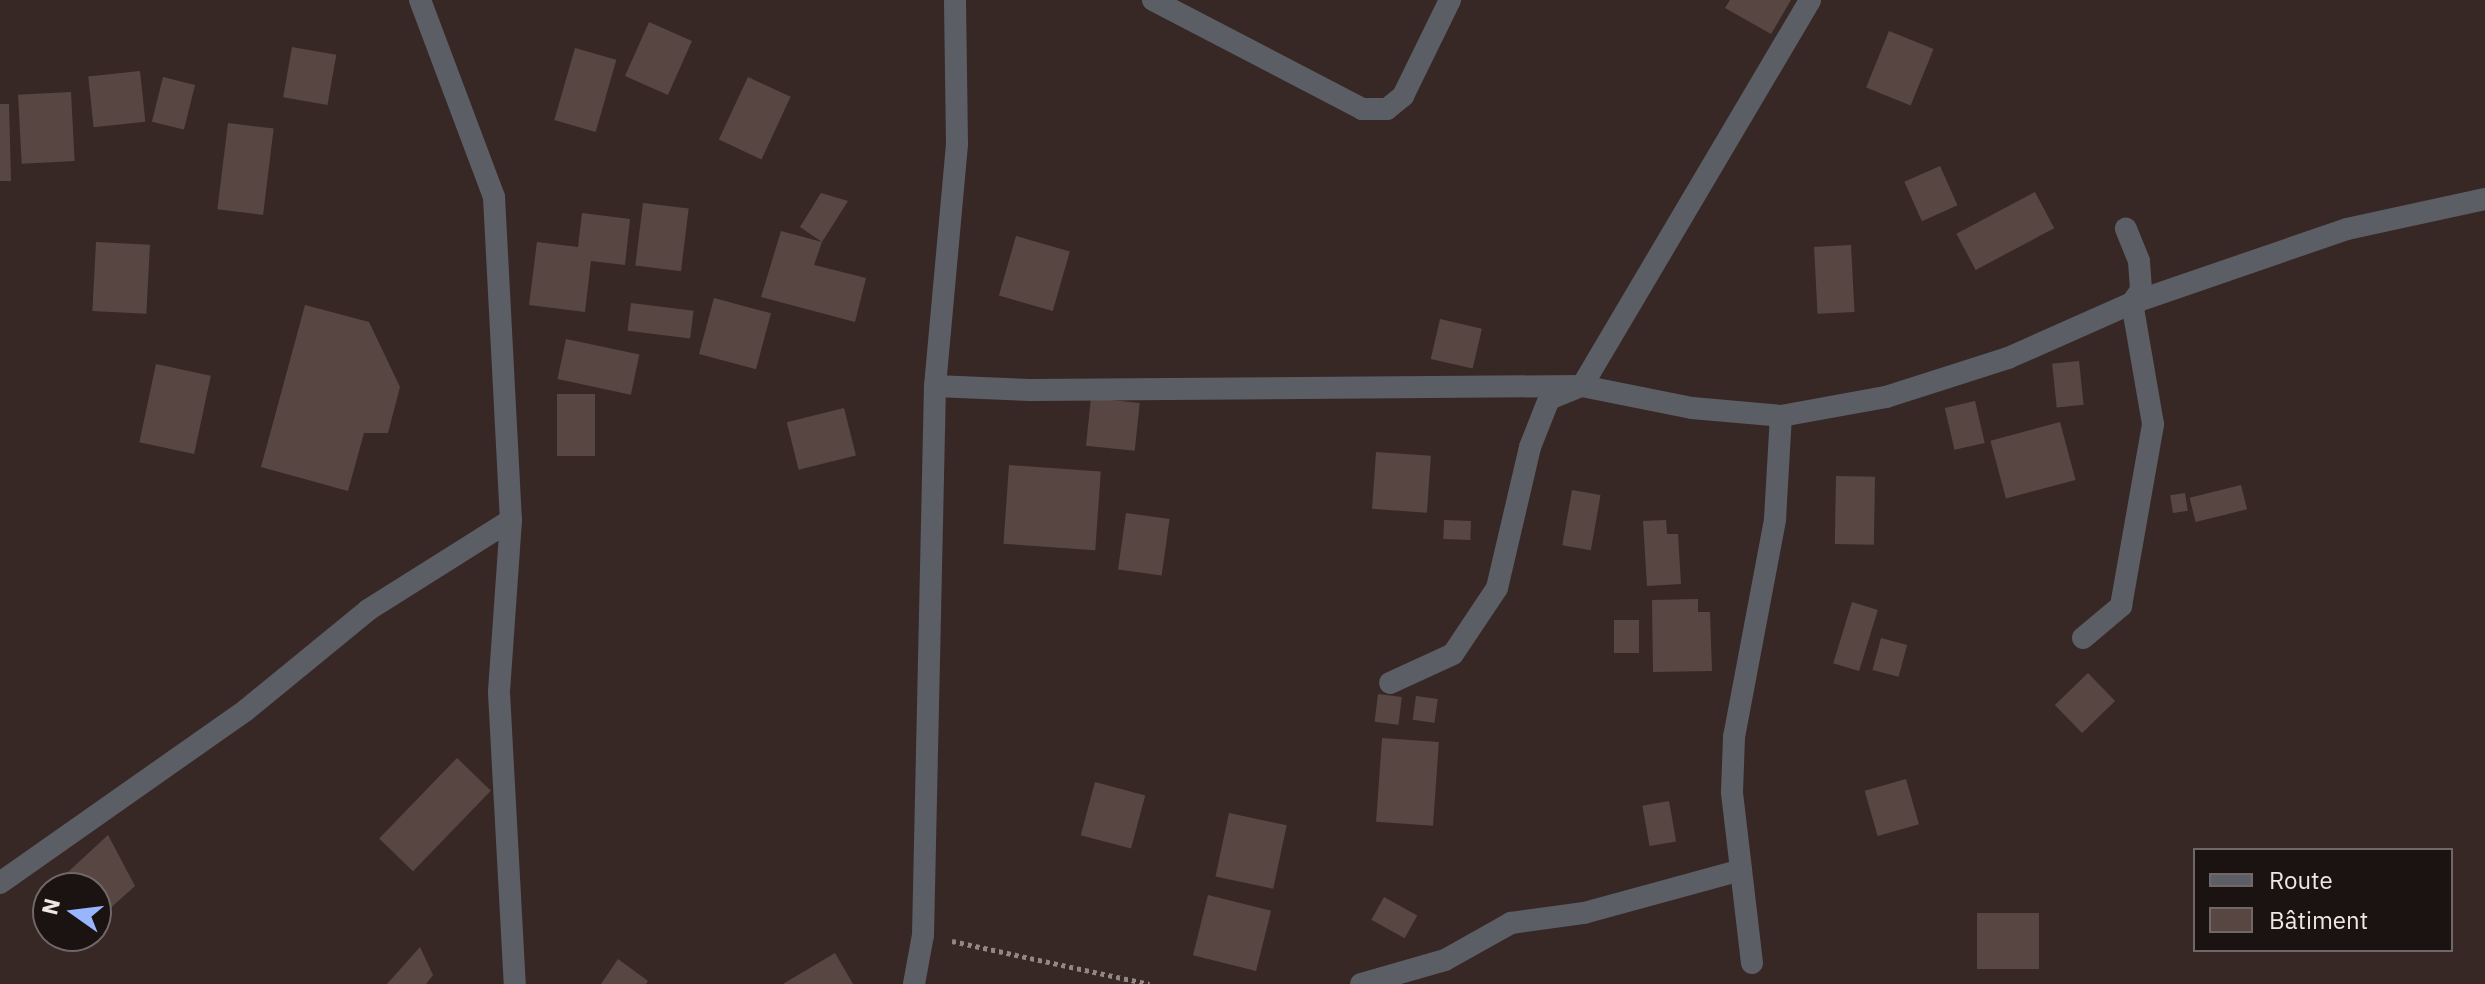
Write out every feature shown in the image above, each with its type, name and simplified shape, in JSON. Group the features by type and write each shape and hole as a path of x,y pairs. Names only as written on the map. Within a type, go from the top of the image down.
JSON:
{"street":[{"path":"420,0 494,197 511,520 499,693 515,984"},
{"path":"914,984 923,935 935,386 957,144 955,0"},
{"path":"1153,0 1362,109 1387,109 1403,96 1450,0"},
{"path":"1390,683 1453,654 1497,588 1538,419 1549,399 1582,386 1810,0"},
{"path":"935,386 1031,390 1582,386 1692,408 1781,416 1886,397 2008,358 2132,303 2347,229 2485,199"},
{"path":"2083,638 2121,606 2153,424 2132,303 2141,290 2139,261 2126,228"},
{"path":"1752,963 1732,792 1734,737 1775,519 1781,416"},
{"path":"0,883 246,710 368,610 511,520"},
{"path":"1361,984 1445,960 1511,923 1584,913 1741,870"}],"path":[{"path":"923,935 1149,984"}],"building":[{"path":"1730,0 1791,0 1771,34 1725,8"},
{"path":"649,22 692,41 668,95 625,76"},
{"path":"1889,31 1934,49 1911,106 1866,88"},
{"path":"292,47 336,55 327,105 283,97"},
{"path":"575,48 616,60 596,132 554,120"},
{"path":"140,71 145,122 94,127 88,76"},
{"path":"163,77 195,85 184,130 152,122"},
{"path":"748,77 791,97 761,159 719,140"},
{"path":"71,92 75,161 22,164 18,95"},
{"path":"0,104 9,104 11,181 0,181"},
{"path":"228,123 274,129 263,215 217,209"},
{"path":"1940,166 1957,205 1922,221 1904,182"},
{"path":"2035,192 2054,228 1976,270 1956,234"},
{"path":"821,193 848,201 822,242 800,227"},
{"path":"643,203 689,209 681,271 635,266"},
{"path":"582,213 630,219 625,265 591,261 585,312 529,305 537,242 578,247"},
{"path":"781,231 822,242 814,265 866,278 855,322 761,297"},
{"path":"1016,236 1070,251 1053,311 999,296"},
{"path":"96,242 150,245 146,314 92,311"},
{"path":"1851,245 1855,312 1818,314 1814,247"},
{"path":"714,298 771,313 756,369 699,354"},
{"path":"631,303 694,311 690,338 628,331"},
{"path":"305,305 369,322 400,387 388,433 364,433 348,491 261,467"},
{"path":"1440,319 1482,329 1473,369 1431,359"},
{"path":"566,339 639,355 631,395 557,379"},
{"path":"2079,361 2084,405 2057,408 2052,364"},
{"path":"156,364 211,376 194,454 139,442"},
{"path":"557,394 595,394 595,456 557,456"},
{"path":"1091,398 1140,403 1135,451 1086,446"},
{"path":"1975,401 1985,443 1954,450 1945,408"},
{"path":"844,408 856,456 799,470 787,422"},
{"path":"2060,422 2076,480 2006,499 1990,441"},
{"path":"1376,452 1431,456 1427,513 1372,509"},
{"path":"1009,465 1101,471 1095,550 1003,544"},
{"path":"1836,476 1875,477 1874,545 1835,544"},
{"path":"2241,485 2247,509 2196,522 2190,498"},
{"path":"1572,490 1601,495 1591,550 1562,545"},
{"path":"2185,493 2188,511 2173,513 2170,495"},
{"path":"1126,513 1170,519 1162,576 1118,569"},
{"path":"1444,520 1471,521 1470,540 1443,539"},
{"path":"1666,520 1667,534 1678,534 1681,584 1647,586 1643,521"},
{"path":"1698,599 1698,612 1710,612 1712,671 1653,672 1652,600"},
{"path":"1852,602 1878,610 1859,671 1833,663"},
{"path":"1614,620 1639,620 1639,653 1614,653"},
{"path":"1881,638 1907,645 1899,677 1872,670"},
{"path":"2088,673 2115,701 2082,733 2055,705"},
{"path":"1378,694 1402,697 1398,725 1375,722"},
{"path":"1416,696 1438,699 1434,723 1413,720"},
{"path":"1382,738 1439,742 1433,826 1376,822"},
{"path":"457,758 491,791 413,871 379,839"},
{"path":"1906,779 1919,824 1878,836 1865,791"},
{"path":"1095,782 1145,795 1131,849 1081,835"},
{"path":"1669,801 1676,841 1650,846 1642,806"},
{"path":"1229,813 1287,825 1273,889 1215,877"},
{"path":"108,835 135,886 112,907 112,872 68,872"},
{"path":"1208,895 1271,911 1256,971 1193,955"},
{"path":"1384,897 1417,915 1405,938 1371,920"},
{"path":"1977,913 2039,913 2039,969 1977,969"},
{"path":"420,947 433,975 426,984 387,984"},
{"path":"835,953 853,984 783,984"},
{"path":"618,959 648,981 646,984 601,984"}]}
